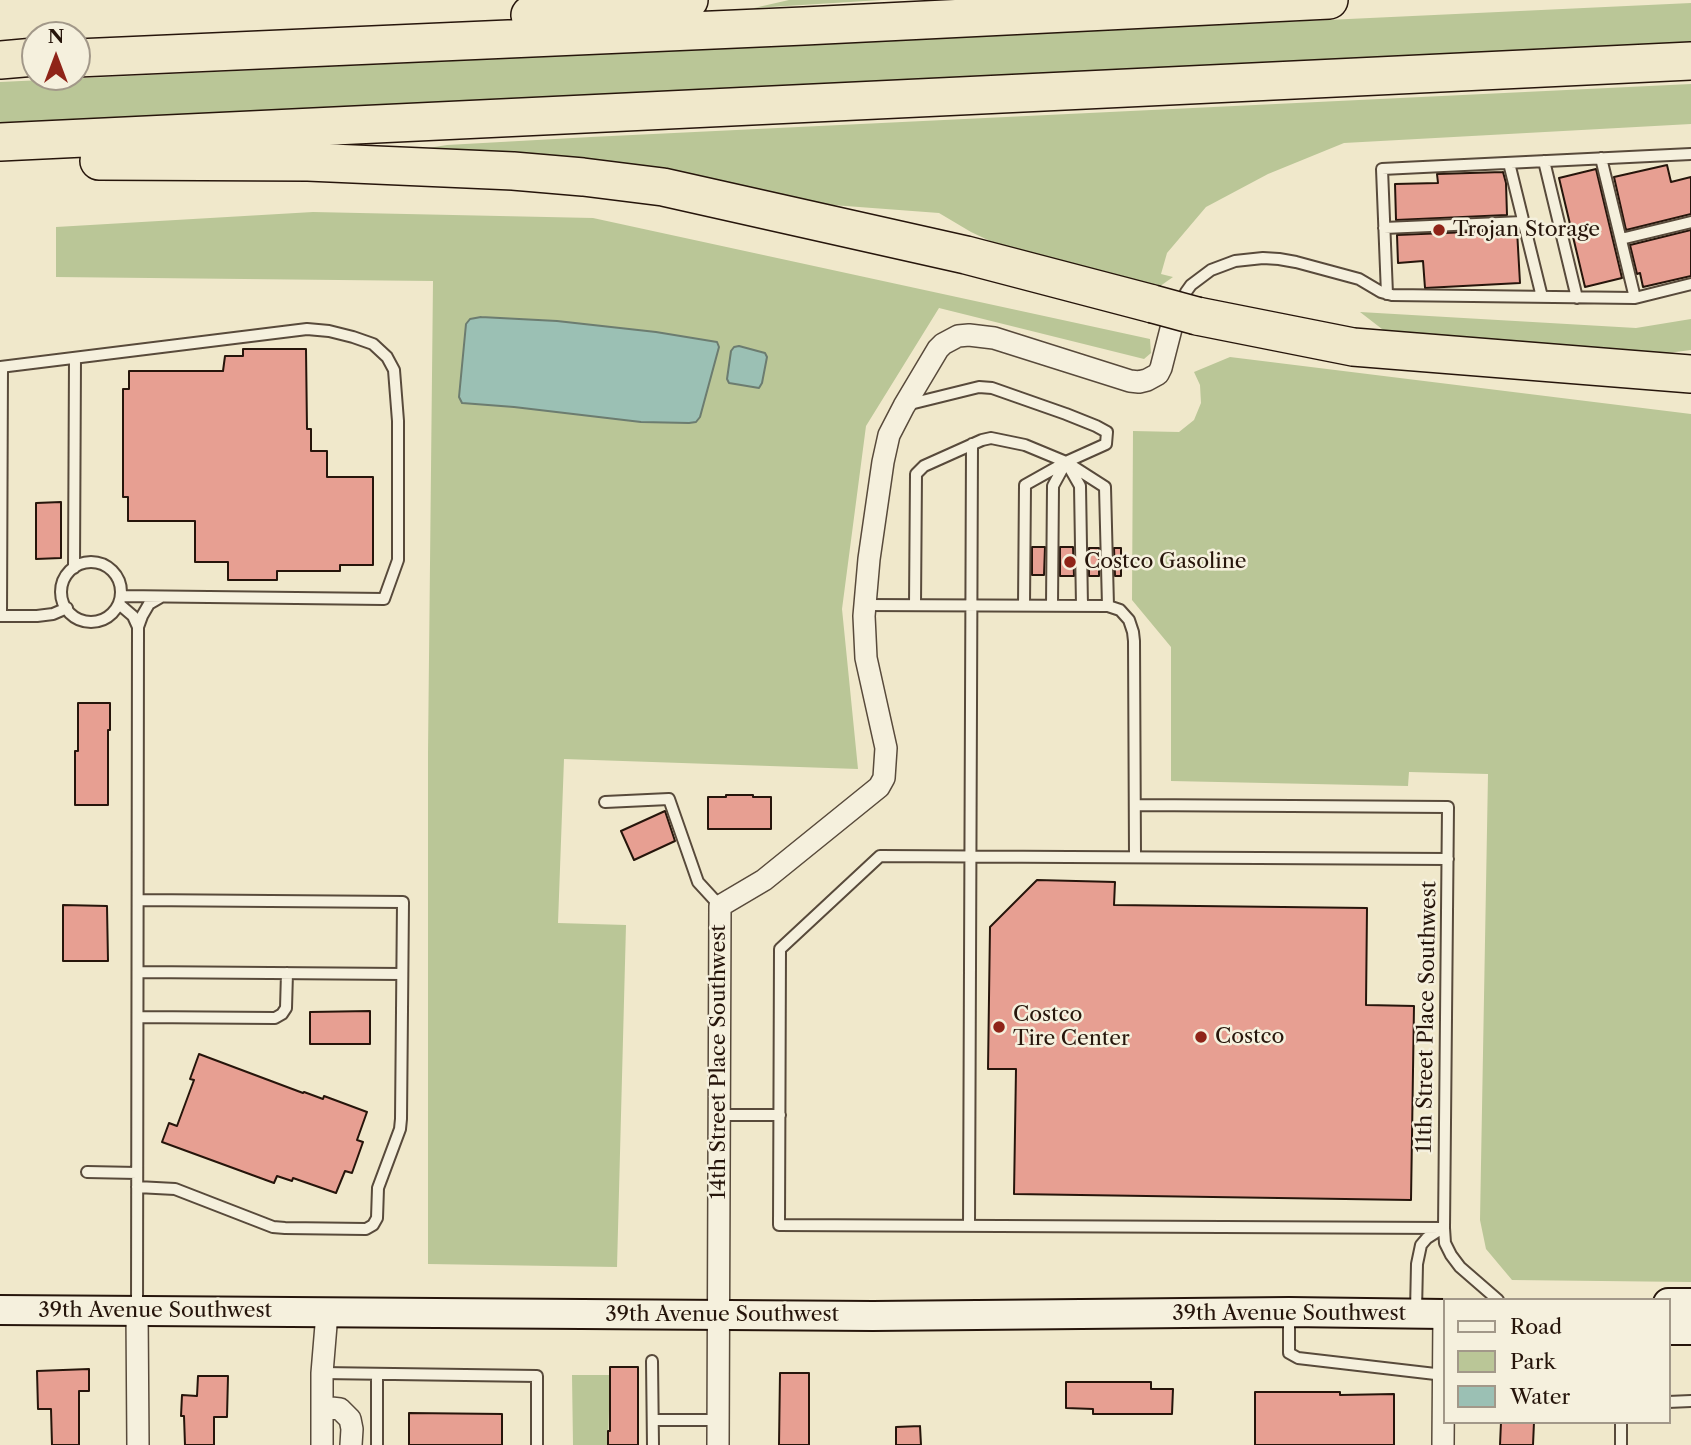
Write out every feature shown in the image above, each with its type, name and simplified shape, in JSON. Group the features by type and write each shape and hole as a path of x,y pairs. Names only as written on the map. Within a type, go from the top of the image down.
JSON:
{"highway":[{"path":"91,55 689,0"},
{"path":"91,55 804,26 1329,0"},
{"path":"0,61 21,59"},
{"path":"0,142 1691,61"},
{"path":"0,160 308,162 513,171 663,187 966,256 1174,315 1353,347 1691,374"}],"main road":[{"path":"1670,1303 1691,1303"},
{"name":"39th Avenue Southwest","path":"0,1310 875,1316 1289,1312 1442,1314"},
{"path":"1670,1330 1691,1330"}],"street":[{"name":"14th Street Place Southwest","path":"718,1445 720,906 764,880 879,787 884,778 886,748 866,658 864,604 889,435 938,349 958,336 994,338 1139,382 1158,374 1161,369 1174,315"},
{"path":"137,1311 138,1445"},
{"path":"322,1445 322,1373 327,1312"},
{"path":"322,1408 340,1409 350,1419 351,1445"},
{"path":"1443,1424 1443,1445"}],"lane":[{"path":"1387,294 1382,169 1691,154"},
{"path":"1601,158 1636,298"},
{"path":"1544,161 1577,298"},
{"path":"1508,163 1542,297"},
{"path":"1384,228 1523,222"},
{"path":"1621,239 1691,222"},
{"name":"14th Street Place Southwest","path":"1174,315 1186,292 1200,277 1222,264 1248,259 1296,262 1359,279 1381,292 1398,296 1636,298 1691,284"},
{"path":"67,608 45,615 0,616 1,367 307,329 329,331 373,344 387,357 394,370 398,421 398,560 383,599 162,596 120,600"},
{"path":"74,568 75,358"},
{"path":"904,406 979,387 992,388 1066,414 1107,432 1106,444 1066,461 1025,485 1024,606"},
{"path":"915,605 916,474 924,466 991,438 1025,445 1066,461 1105,487 1108,606"},
{"path":"969,1226 972,444"},
{"path":"1052,606 1053,486 1066,461"},
{"path":"1066,461 1080,486 1082,606"},
{"path":"93,562 110,569 117,576 120,600 114,612 98,621 88,622 70,613 64,604 63,584 74,568 93,562"},
{"path":"137,1311 138,627 149,604 162,596"},
{"path":"120,600 138,627"},
{"path":"864,604 1108,606 1120,610 1129,620 1133,632 1135,857"},
{"path":"605,802 669,799 698,882 720,906"},
{"name":"11th Street Place Southwest","path":"1135,805 1448,807 1445,1243 1455,1261 1496,1298"},
{"path":"1444,1228 779,1225 780,949 880,856 1448,859"},
{"path":"137,1187 175,1189 273,1227 366,1229 373,1225 377,1218 378,1188 400,1129 401,1119 403,902 138,901"},
{"path":"138,972 402,974"},
{"path":"138,1017 275,1018 282,1014 286,1007 287,973"},
{"path":"719,1115 780,1115"},
{"path":"88,1172 137,1173"},
{"path":"1416,1314 1417,1264 1421,1245 1444,1228"},
{"path":"1289,1312 1289,1353 1297,1359 1442,1375"},
{"path":"652,1361 653,1445"},
{"path":"322,1373 537,1376 537,1445"},
{"path":"377,1374 377,1445"},
{"path":"1670,1402 1691,1401"},
{"path":"653,1420 719,1420"},
{"path":"1621,1424 1621,1445"}],"green space":[{"path":"789,0 882,0 754,8"},
{"path":"1691,3 1691,45 732,88 0,125 0,82 21,81 21,91 91,91 91,78"},
{"path":"1691,84 1691,124 1344,143 1268,174 1206,207 1167,253 1161,274 1173,277 1156,289 1115,275 1024,257 971,232 939,213 819,204 422,149 447,145 591,137"},
{"path":"313,212 593,218 1150,339 1151,353 1144,359 939,308 866,426 842,609 858,769 564,759 558,923 626,925 617,1267 428,1264 428,752 433,281 56,277 56,227"},
{"path":"1360,312 1636,328 1691,319 1691,350 1645,356 1391,336"},
{"path":"1230,357 1691,414 1691,1282 1512,1280 1486,1249 1480,1220 1488,774 1409,772 1408,786 1171,781 1171,647 1132,600 1133,431 1179,432 1194,420 1201,403 1200,385 1194,372"},
{"path":"572,1375 610,1375 608,1445 573,1445"}],"water":[{"path":"481,317 557,321 717,342 719,347 700,417 696,422 689,423 641,422 462,403 459,397 466,324 470,319"},
{"path":"739,346 765,353 767,357 759,388 729,383 727,379 731,351"}],"building":[{"path":"1667,165 1671,182 1691,177 1691,214 1626,230 1614,177"},
{"path":"1596,169 1622,278 1585,287 1559,178"},
{"path":"1503,172 1507,215 1396,220 1395,184 1438,183 1437,174"},
{"path":"1517,230 1520,283 1425,288 1423,261 1398,263 1397,235"},
{"path":"1691,230 1691,276 1643,287 1630,245"},
{"path":"243,349 306,349 307,429 311,429 311,451 327,451 327,477 373,477 373,565 340,565 340,571 277,571 277,580 228,580 228,562 195,562 195,521 128,521 128,497 123,497 123,389 129,389 129,371 223,371 225,356 243,356"},
{"path":"61,502 61,558 36,559 36,503"},
{"path":"1032,547 1045,547 1044,575 1032,575"},
{"path":"1060,547 1073,547 1074,576 1060,576"},
{"path":"1089,548 1099,548 1099,576 1089,576"},
{"path":"1114,548 1121,548 1121,576 1115,576"},
{"path":"78,703 110,703 108,805 75,805"},
{"path":"708,797 771,797 771,829 708,829"},
{"path":"665,811 675,841 634,860 621,831"},
{"name":"Costco","path":"1037,880 1115,882 1114,905 1367,908 1366,1005 1414,1006 1411,1200 1014,1194 1016,1069 988,1069 990,927"},
{"path":"63,905 107,906 108,961 63,961"},
{"path":"370,1011 370,1044 310,1044 310,1012"},
{"path":"199,1054 303,1093 323,1099 324,1096 367,1112 357,1140 363,1142 352,1173 345,1171 336,1193 293,1178 292,1181 277,1176 274,1183 162,1142 169,1123 177,1126 194,1080 190,1079"},
{"path":"610,1367 638,1367 638,1445 608,1445"},
{"path":"89,1369 89,1391 79,1391 79,1445 52,1445 51,1409 38,1409 37,1371"},
{"path":"780,1373 809,1373 809,1445 779,1445"},
{"path":"198,1376 228,1376 227,1417 214,1417 214,1445 185,1445 184,1416 181,1416 182,1395 197,1396"},
{"path":"1066,1382 1151,1382 1151,1389 1173,1389 1172,1414 1093,1414 1093,1409 1066,1408"},
{"path":"1255,1392 1394,1394 1394,1445 1255,1445"},
{"path":"409,1413 502,1414 502,1445 409,1445"},
{"path":"1501,1424 1534,1424 1533,1445 1500,1445"},
{"path":"920,1426 921,1445 896,1445 896,1427"}],"place":[{"name":"Trojan Storage","path":"1439,230"},
{"name":"Costco Gasoline","path":"1070,562"},
{"name":"Costco Tire Center","path":"999,1027"},
{"name":"Costco","path":"1201,1037"}]}
